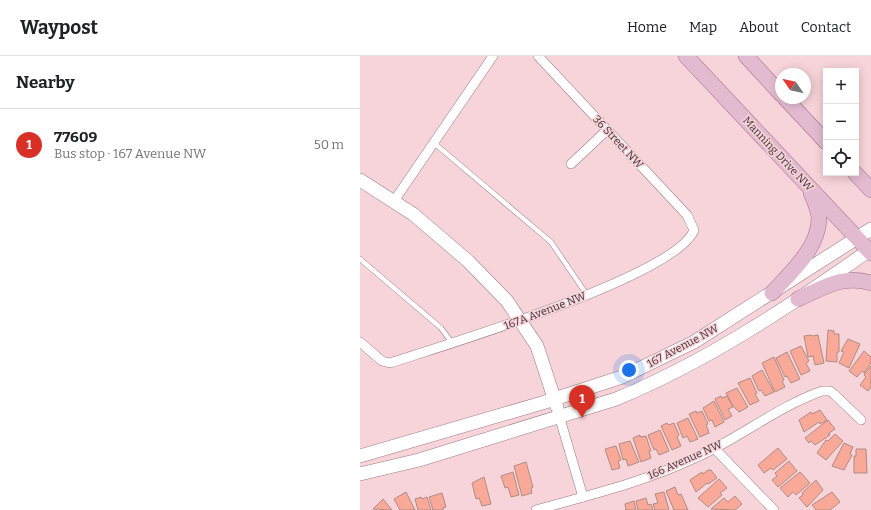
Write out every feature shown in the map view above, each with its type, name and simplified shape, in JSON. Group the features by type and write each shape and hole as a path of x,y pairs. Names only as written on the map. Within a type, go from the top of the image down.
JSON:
{"main road":[{"name":"Manning Drive NW","path":"686,56 810,188 868,246"},
{"path":"746,56 775,87"},
{"path":"791,104 824,140"},
{"path":"858,176 871,190"},
{"path":"360,180 417,217 468,261 499,292 521,320 537,346 558,409"},
{"path":"772,293 805,255 816,237 819,218 810,188"},
{"name":"167 Avenue NW","path":"360,456 558,409 616,399 681,369 735,340 798,299 868,246 871,229"},
{"name":"167 Avenue NW","path":"360,474 419,460 558,409 670,355 714,330 772,293 868,246"},
{"path":"798,299 843,280 853,279 871,283"}],"street":[{"path":"394,201 493,56"},
{"name":"36 Street NW","path":"538,56 687,215 694,230"},
{"path":"571,164 607,130"},
{"name":"167A Avenue NW","path":"360,342 382,362 390,363 521,320 588,295 656,262 687,242 694,230"},
{"name":"166 Avenue NW","path":"536,510 650,477 715,448 780,411 816,393 826,390 839,398 861,420"},
{"path":"558,409 583,497"},
{"path":"715,448 774,510"}],"lane":[{"path":"434,143 551,242 588,295"},
{"path":"360,259 441,328 452,343"}],"building":[{"path":"828,330 834,331 834,334 839,334 839,352 837,352 837,362 826,361"},
{"path":"818,335 824,363 815,365 813,356 808,357 804,336"},
{"path":"848,339 860,344 849,368 839,363 844,352 841,351"},
{"path":"801,346 809,361 806,363 810,371 801,375 790,351"},
{"path":"864,351 871,357 871,363 864,373 862,371 857,377 849,371"},
{"path":"787,352 800,379 791,383 787,376 785,377 776,358"},
{"path":"774,357 784,380 782,381 785,387 775,392 762,363"},
{"path":"871,366 871,387 868,391 860,385 866,377 864,375 865,373"},
{"path":"762,370 774,392 765,396 761,390 759,391 752,376"},
{"path":"750,378 759,401 750,405 738,383"},
{"path":"737,388 748,407 739,412 733,406 726,393"},
{"path":"721,396 722,398 727,396 733,407 728,409 732,416 725,420 715,399"},
{"path":"714,401 724,422 715,427 712,420 709,421 703,408"},
{"path":"820,410 827,420 820,424 819,422 804,432 799,420 811,412 812,414"},
{"path":"696,411 697,413 702,411 708,424 706,425 709,433 700,437 689,414"},
{"path":"688,418 698,439 690,442 687,436 683,438 677,423"},
{"path":"828,420 835,429 828,434 830,435 815,445 811,441 809,443 805,438"},
{"path":"667,423 669,425 674,423 679,435 677,437 681,446 672,450 661,426"},
{"path":"660,430 669,451 659,455 656,449 654,450 648,435"},
{"path":"835,434 843,441 826,460 817,453 826,440 828,441"},
{"path":"640,435 640,437 646,436 651,451 649,451 651,458 641,462 633,438"},
{"path":"630,441 639,462 628,466 626,459 623,460 619,444"},
{"path":"844,443 853,447 850,454 852,455 844,470 832,466"},
{"path":"616,446 621,460 618,461 620,468 612,470 605,449"},
{"path":"778,448 787,459 773,470 771,468 764,473 758,465"},
{"path":"856,449 866,449 867,473 854,473 854,456 856,456"},
{"path":"789,461 797,471 778,487 772,480 777,476 775,473"},
{"path":"526,462 533,487 531,488 532,493 522,496 514,466"},
{"path":"708,470 711,470 717,478 708,484 707,483 696,492 690,480"},
{"path":"513,472 519,495 511,497 508,487 505,488 501,476"},
{"path":"800,472 810,483 796,495 793,492 788,497 780,488"},
{"path":"484,477 491,504 482,506 479,498 476,499 472,483"},
{"path":"719,479 727,488 720,493 722,495 708,507 698,498"},
{"path":"816,480 823,490 807,507 799,498 803,495 802,493"},
{"path":"675,487 678,495 681,494 688,510 674,510 666,491"},
{"path":"406,492 415,510 400,510 394,499"},
{"path":"664,492 669,510 655,510 653,504 658,503 655,494"},
{"path":"832,492 840,502 830,510 816,510 812,505"},
{"path":"442,493 446,507 443,508 443,510 433,510 429,497"},
{"path":"735,496 742,504 735,510 711,509 724,498 728,502"},
{"path":"421,497 422,499 427,497 431,510 418,510 415,499"},
{"path":"646,498 648,505 651,504 653,510 638,510 636,501"},
{"path":"383,499 392,510 373,509"},
{"path":"634,501 636,510 626,510 625,504"}],"place":[{"name":"77609","path":"582,418"}]}
